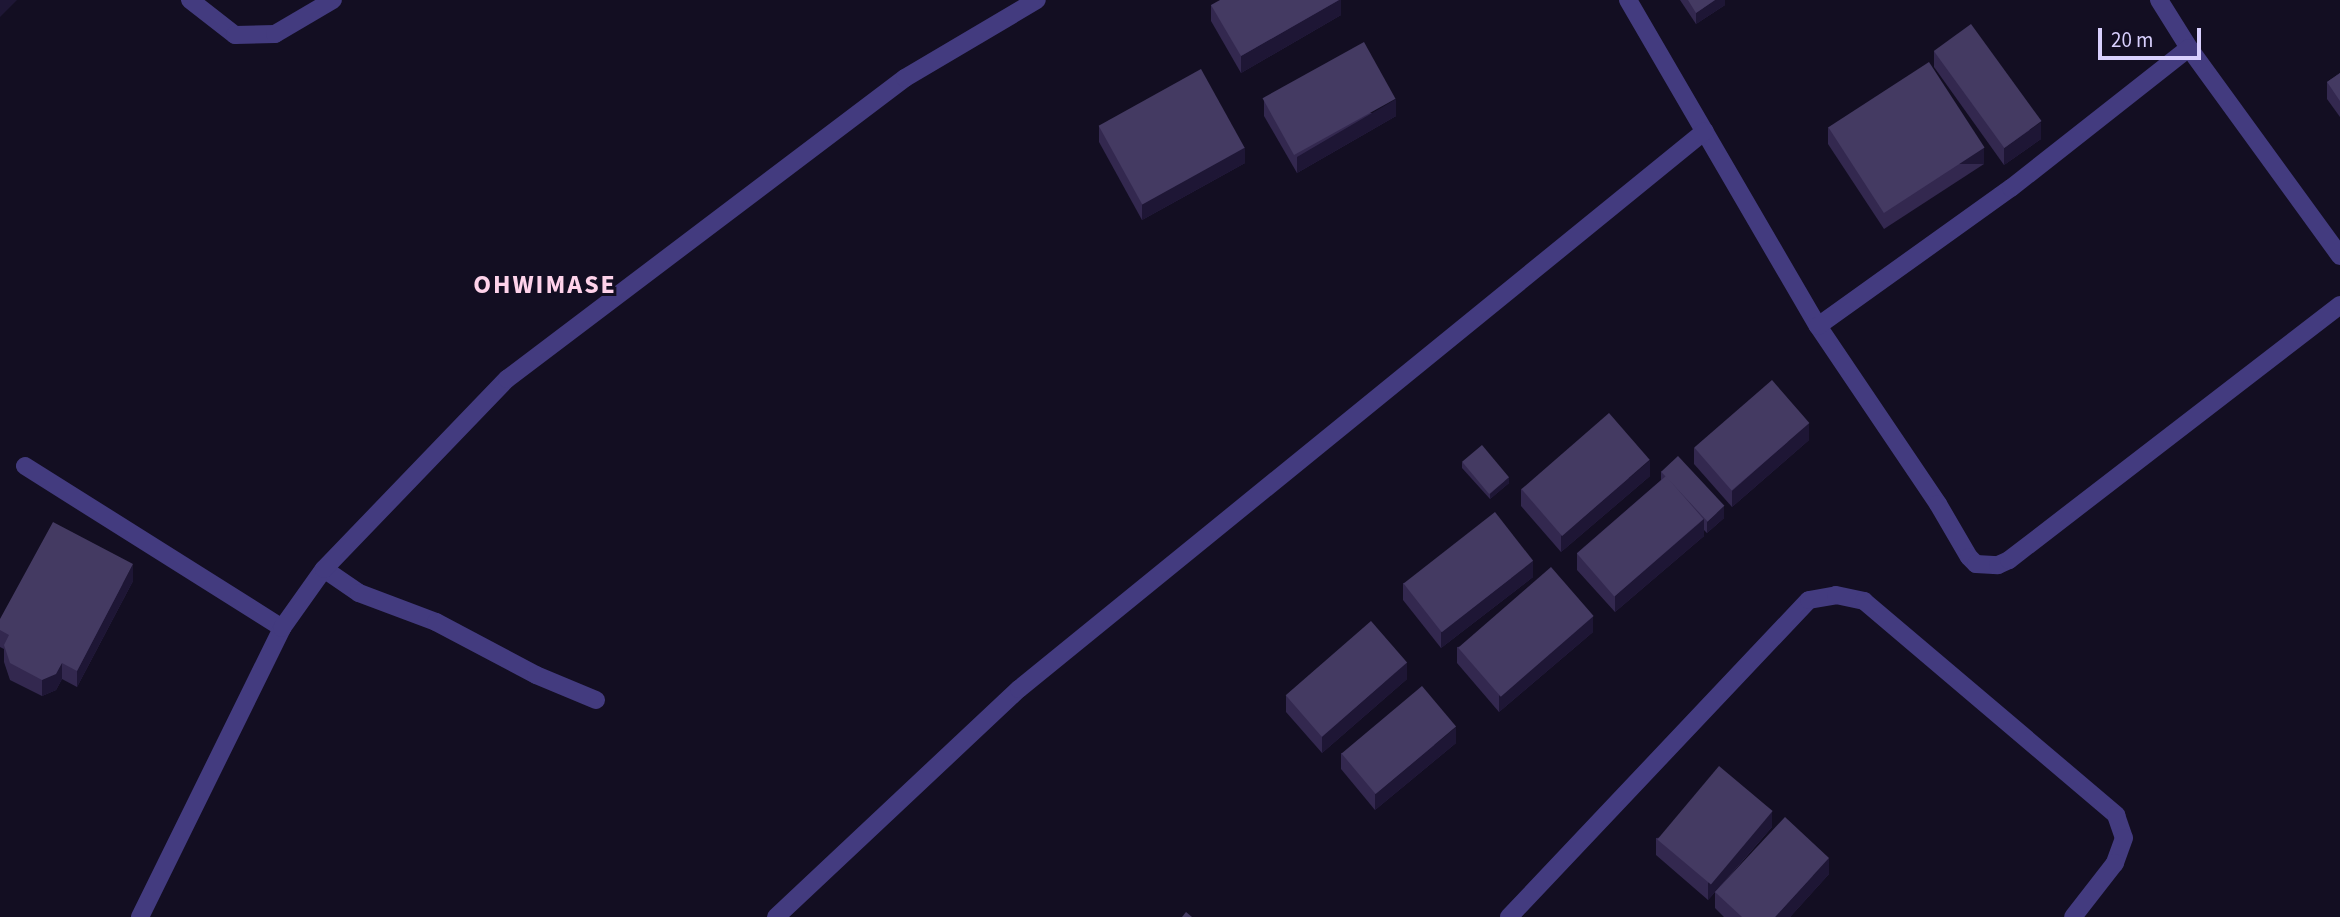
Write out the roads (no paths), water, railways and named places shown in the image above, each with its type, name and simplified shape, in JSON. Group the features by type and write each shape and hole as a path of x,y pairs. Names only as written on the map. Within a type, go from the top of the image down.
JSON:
{"street":[{"path":"190,0 235,35 275,34 333,0"},
{"path":"140,917 282,628 324,569 507,379 905,78 1037,0"},
{"path":"1628,0 1818,326 1938,504 1969,557 1986,566 2009,560 2340,305"},
{"path":"2159,0 2189,48 2340,256"},
{"path":"1818,326 2011,188 2189,48"},
{"path":"776,917 1019,689 1705,131"},
{"path":"25,466 282,628"},
{"path":"324,569 359,593 436,622 536,675 596,700"},
{"path":"1509,917 1809,600 1836,595 1864,601 2116,815 2124,838 2115,863 2073,917"}],"district":[{"name":"OHWIMASE","path":"545,285"}]}
